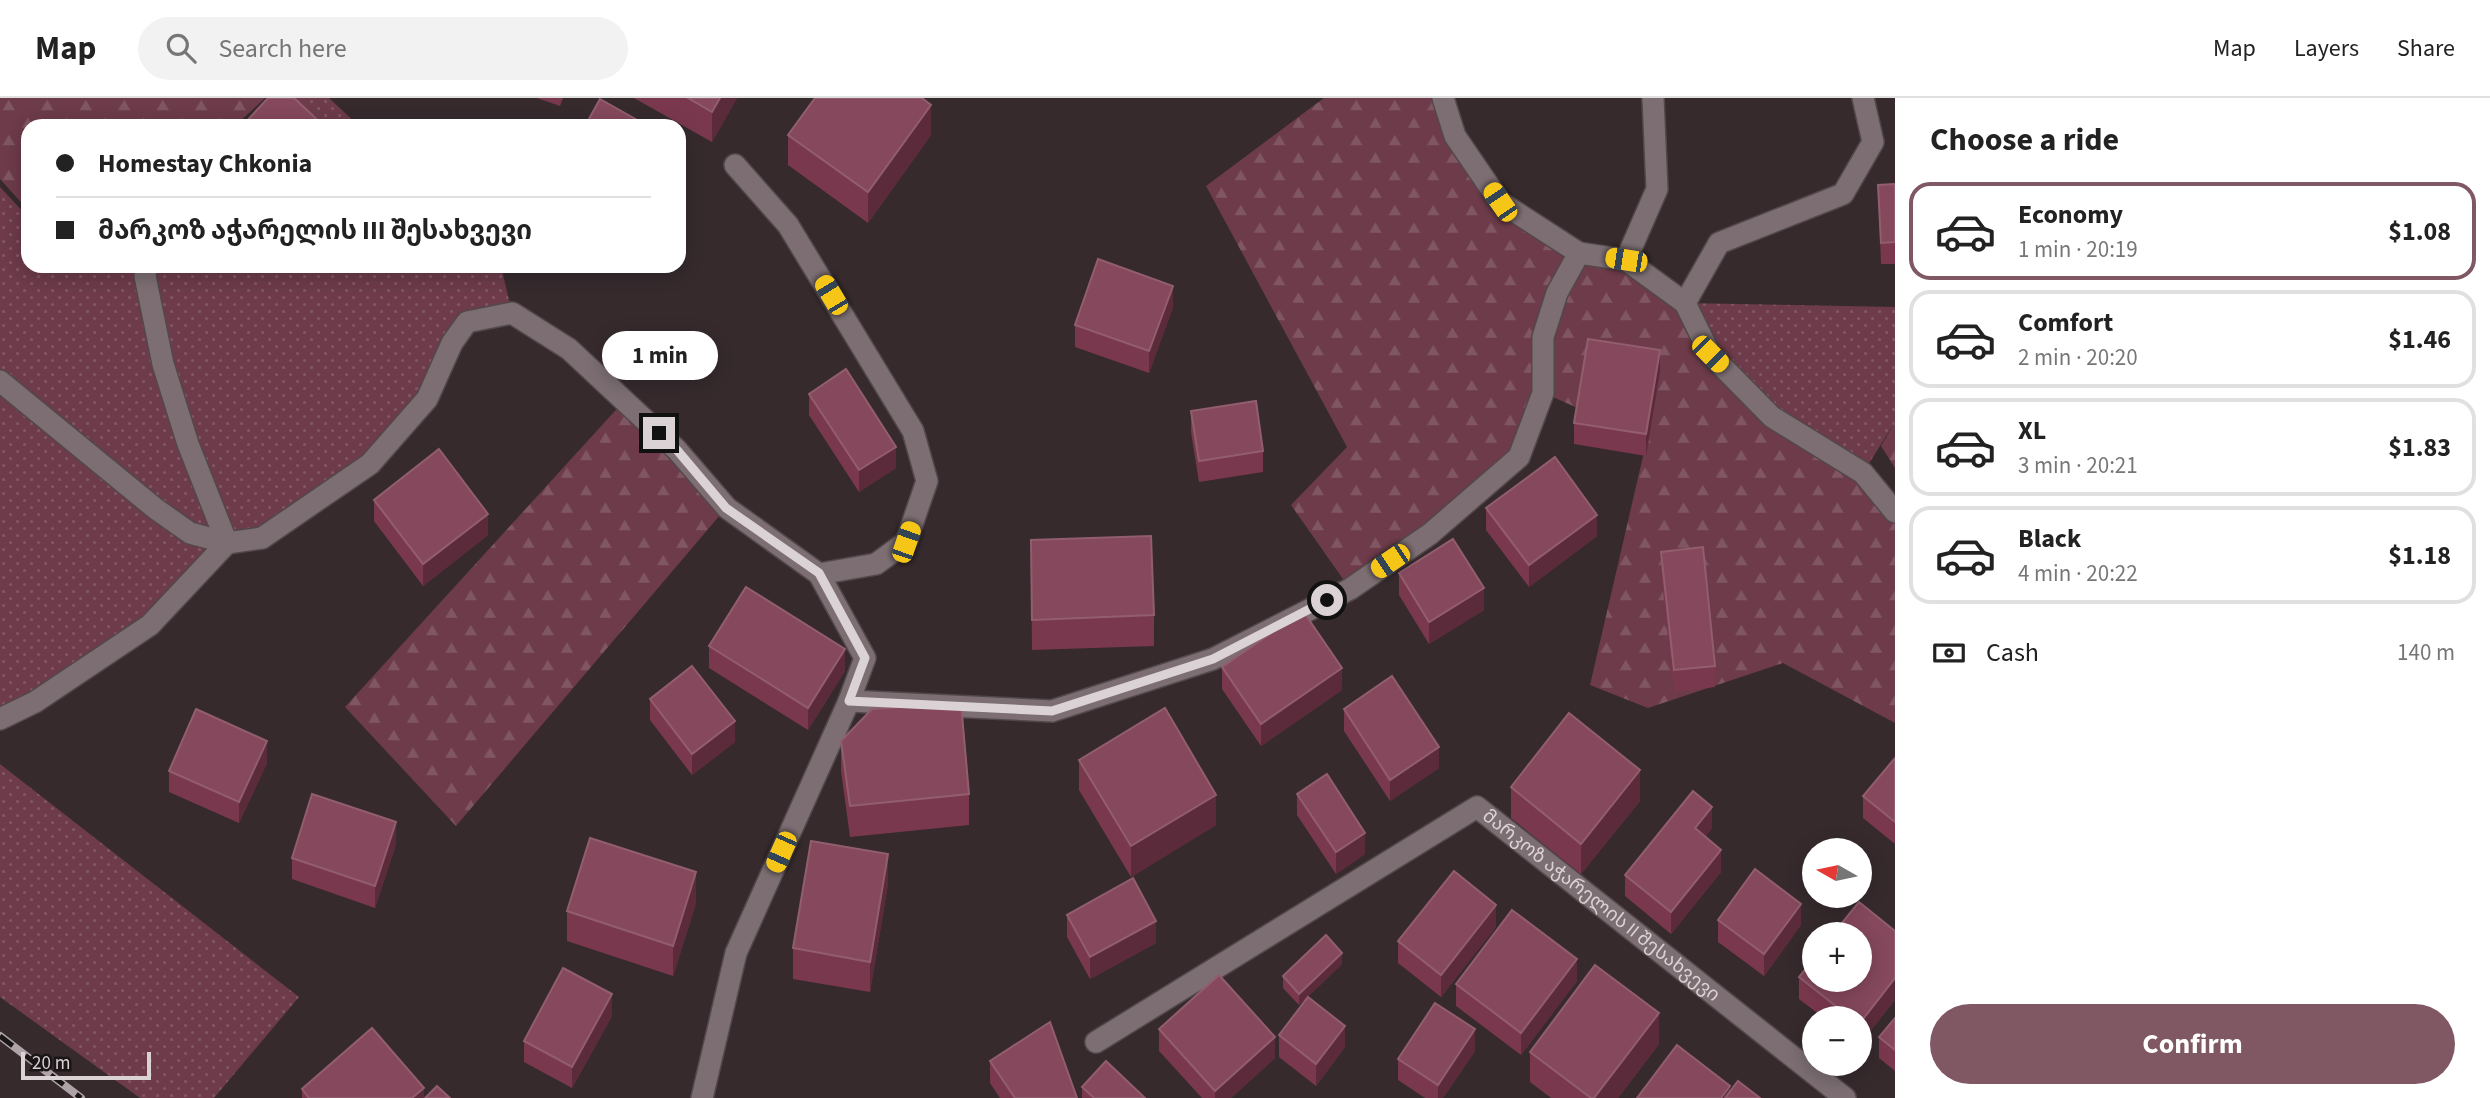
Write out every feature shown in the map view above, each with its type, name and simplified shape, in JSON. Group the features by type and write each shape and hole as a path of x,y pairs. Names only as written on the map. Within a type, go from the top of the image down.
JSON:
{"street":[{"path":"1443,98 1455,136 1500,202 1579,253 1626,260 1685,303 1710,354 1772,417 1863,473 1895,512"},
{"path":"1626,260 1657,189 1653,98"},
{"path":"1685,303 1719,243 1843,194 1873,142 1863,98"},
{"path":"734,165 788,225 859,341 913,431 927,481 906,542 876,564 819,573"},
{"path":"849,701 1052,711 1213,659 1350,589 1430,534 1519,457 1543,393 1543,337 1557,293 1579,253"},
{"path":"146,273 163,365 188,444 227,543"},
{"path":"0,381 164,515 190,533 227,543 262,538 370,464 427,399 453,343 467,323 512,313 569,349 677,450 726,508 819,573 865,658 849,701 736,953 702,1098"},
{"path":"0,719 35,702 150,625 227,543"},
{"name":"მარკოზ აჭარელის II შესახვევი","path":"1096,1042 1477,807 1845,1098"}],"green space":[{"path":"0,98 265,98 242,119 21,119 21,202 0,179"},
{"path":"274,98 329,98 352,119 252,119"},
{"path":"1324,98 1443,98 1500,202 1579,253 1626,260 1685,303 1710,354 1772,417 1863,473 1895,512 1895,723 1783,663 1648,708 1590,685 1647,439 1544,393 1519,457 1350,589 1291,505 1347,447 1206,186"},
{"path":"0,187 21,210 21,273 137,273 144,276 145,273 503,273 512,313 467,323 427,399 370,464 262,538 227,543 150,625 0,719"},
{"path":"1685,303 1895,307 1895,422 1863,473 1772,417 1710,354"},
{"path":"624,401 726,508 456,826 345,707"},
{"path":"1895,422 1895,468 1881,446"},
{"path":"0,764 299,997 214,1098 140,1098 0,997"}],"building":[{"path":"268,98 294,98 316,119 248,119"},
{"path":"688,98 720,98 712,112"},
{"path":"815,98 922,98 931,105 868,192 788,135"},
{"path":"600,99 635,119 589,119"},
{"path":"1895,184 1895,242 1881,243 1878,185"},
{"path":"1098,259 1173,286 1149,351 1075,325"},
{"path":"1588,339 1660,350 1646,434 1574,423"},
{"path":"846,369 896,447 859,470 809,394"},
{"path":"1256,401 1263,451 1199,461 1191,411"},
{"path":"439,449 488,514 423,564 374,500"},
{"path":"1555,457 1597,515 1529,565 1486,508"},
{"path":"1151,536 1154,615 1032,620 1031,540"},
{"path":"1453,539 1484,588 1429,622 1399,573"},
{"path":"1703,547 1715,666 1674,670 1661,552"},
{"path":"746,587 845,649 808,708 709,646"},
{"path":"1303,611 1342,668 1261,724 1222,667"},
{"path":"692,666 735,721 692,754 650,699"},
{"path":"1392,676 1439,747 1390,780 1344,709"},
{"path":"961,703 969,794 850,806 841,741 872,709"},
{"path":"1165,708 1216,795 1131,846 1079,760"},
{"path":"196,709 267,741 239,802 169,771"},
{"path":"1569,713 1640,770 1581,844 1511,787"},
{"path":"1895,758 1895,822 1863,796"},
{"path":"1327,774 1365,833 1336,852 1297,794"},
{"path":"1693,791 1712,807 1695,828 1721,850 1671,912 1625,875"},
{"path":"312,794 396,822 375,886 292,858"},
{"path":"590,838 696,872 673,946 567,911"},
{"path":"811,841 888,854 870,962 793,948"},
{"path":"1755,869 1801,904 1764,954 1718,920"},
{"path":"1454,871 1496,905 1441,975 1398,941"},
{"path":"1133,878 1156,921 1090,957 1067,915"},
{"path":"1854,908 1866,908 1895,931 1895,978 1872,1008 1836,1006 1818,992 1872,992 1872,922 1843,922"},
{"path":"1512,910 1577,959 1521,1033 1456,984"},
{"path":"1326,935 1342,953 1299,994 1283,976"},
{"path":"1595,965 1659,1013 1594,1098 1591,1098 1530,1052"},
{"path":"563,968 612,994 572,1067 524,1041"},
{"path":"1219,975 1275,1037 1215,1091 1159,1029"},
{"path":"1308,997 1345,1026 1316,1064 1279,1035"},
{"path":"1435,1003 1475,1029 1438,1085 1398,1059"},
{"path":"1895,1018 1895,1050 1879,1037"},
{"path":"1050,1022 1077,1098 1015,1098 990,1061"},
{"path":"372,1028 424,1088 412,1098 309,1098 302,1089"},
{"path":"1677,1045 1730,1086 1721,1098 1637,1098"},
{"path":"1106,1061 1145,1098 1094,1098 1082,1087"},
{"path":"1738,1081 1760,1098 1725,1098"},
{"path":"437,1086 450,1098 425,1098"}],"railway":[{"path":"0,1036 81,1098"}],"route":[{"path":"659,433 726,508 819,573 865,658 849,701 1052,711 1213,659 1327,600"}]}
